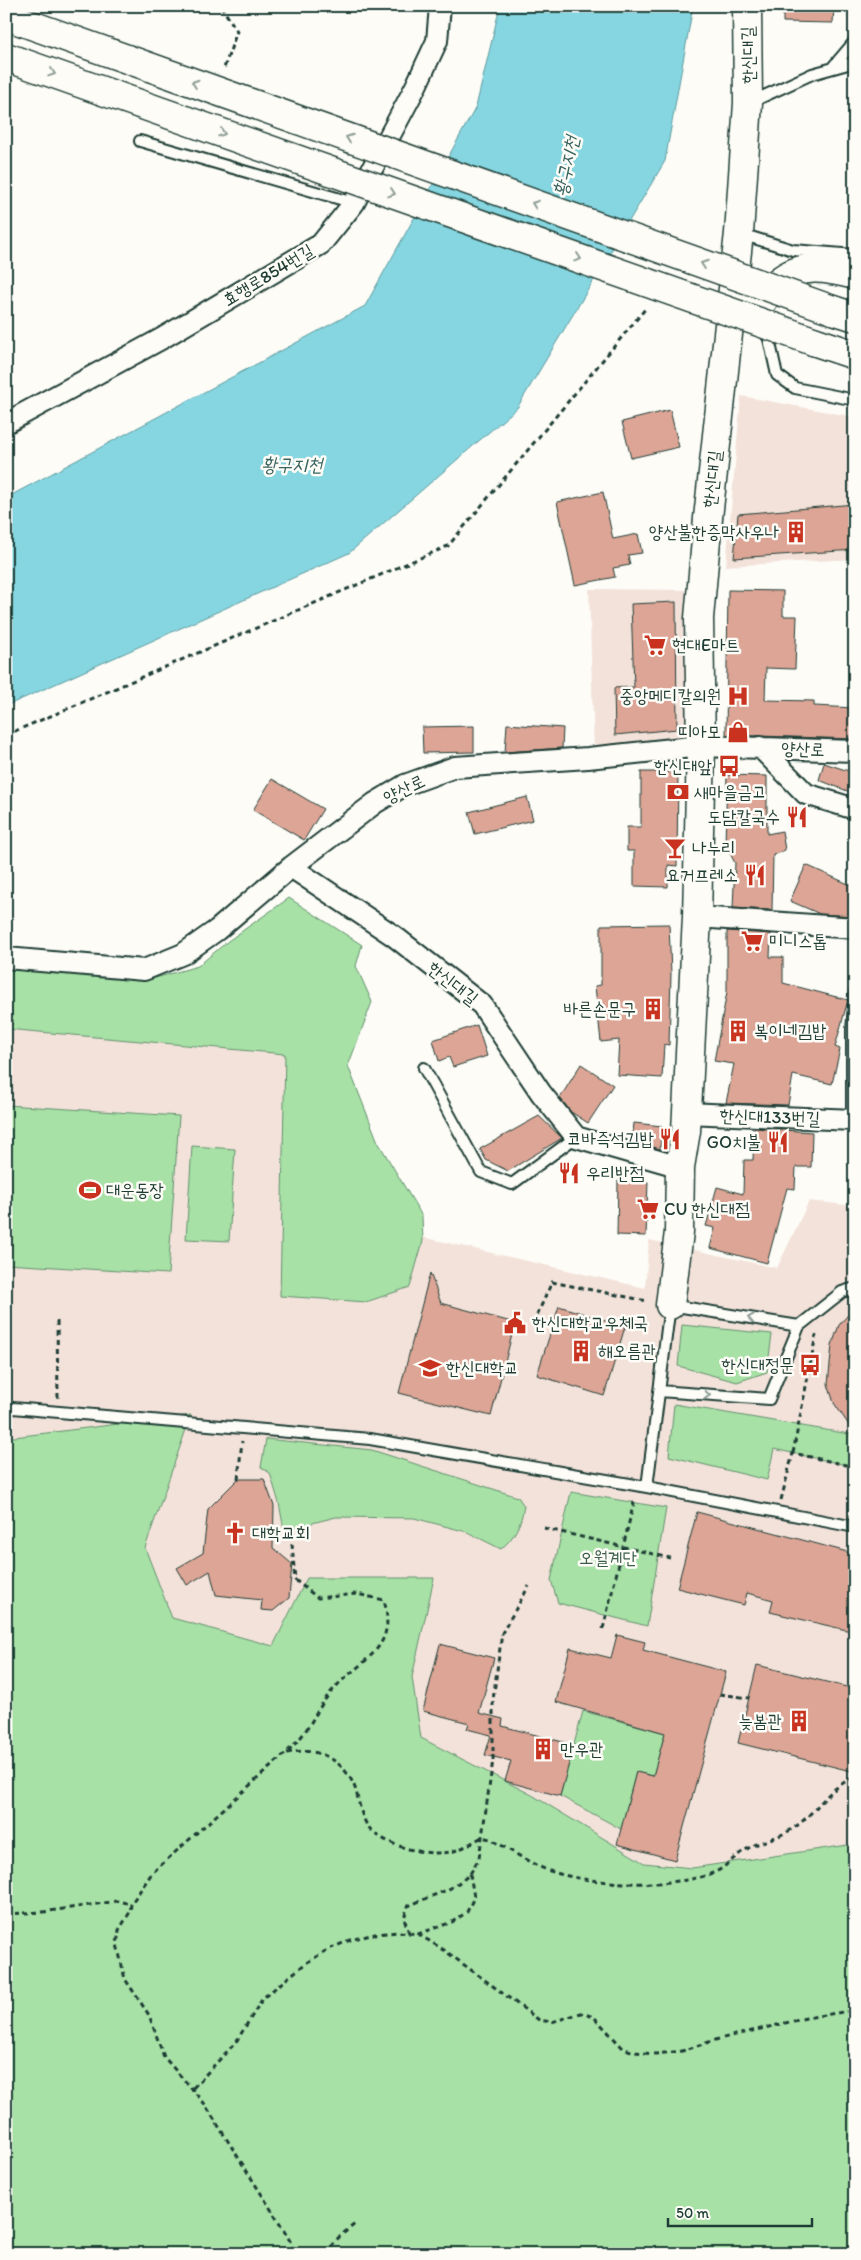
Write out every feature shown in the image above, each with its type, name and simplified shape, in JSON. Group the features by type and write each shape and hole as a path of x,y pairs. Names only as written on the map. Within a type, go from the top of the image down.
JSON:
{"main road":[{"name":"한신대길","path":"670,1305 679,1232 680,1168 686,1131 697,917 701,746 700,618 739,233 748,103 747,6"},
{"path":"6,16 844,313"},
{"path":"6,57 855,356"},
{"path":"730,312 756,312 776,283 801,269 814,266 855,275"}],"street":[{"name":"효행로854번길","path":"6,424 162,339 320,244 354,203 415,88 438,41 440,6"},
{"name":"양산로","path":"6,958 144,970 183,954 217,930 375,803 405,785 455,767 588,758 701,746 855,751"},
{"path":"760,748 806,794 855,809"},
{"name":"한신대길","path":"292,868 394,936 482,1005 541,1094 576,1138"},
{"path":"697,917 855,928"},
{"name":"한신대133번길","path":"686,1113 853,1120"},
{"path":"576,1138 680,1168"}],"lane":[{"name":"한신대길","path":"831,68 855,41"},
{"name":"한신대길","path":"748,103 812,74 855,62"},
{"path":"140,141 354,203"},
{"path":"739,233 793,250 855,255"},
{"path":"730,312 762,328 769,339 777,375 796,388 855,400"},
{"path":"853,1120 852,1030 855,993"},
{"path":"424,1068 481,1172 512,1184 576,1138"},
{"path":"659,1391 769,1399 799,1326 842,1292 855,1288"},
{"path":"643,1486 659,1391 670,1305 799,1326"},
{"path":"6,1410 13,1408 370,1439 643,1486 855,1527"}],"path":[{"path":"6,734 448,546 646,308"},
{"path":"537,1315 552,1282 670,1305"},
{"path":"57,1321 58,1412"},
{"path":"778,1512 793,1453 816,1335"},
{"path":"238,1479 243,1428"},
{"path":"793,1453 855,1467"},
{"path":"604,1629 611,1594 643,1486"},
{"path":"544,1528 670,1558"},
{"path":"292,1544 295,1580 318,1598 357,1594 384,1600 388,1618 385,1637 360,1666 331,1691 302,1737 286,1754 194,1837 160,1864 131,1904 130,1912 119,1930 117,1944 126,1979 149,2015 164,2057 193,2088 272,2211 290,2241 294,2254"},
{"path":"409,1933 404,1918 408,1906 449,1889 470,1874 479,1858 493,1760 493,1700 502,1633 529,1586"},
{"path":"720,1694 749,1698"},
{"path":"286,1754 312,1751 323,1754 339,1765 355,1787 366,1824 378,1837 421,1852 438,1854 456,1851 482,1837 490,1839 547,1870 579,1878 641,1883 693,1878 713,1873 747,1849 783,1835 808,1817 829,1794 849,1779 855,1780"},
{"path":"193,2088 236,2042 263,1998 306,1962 350,1940 376,1934 418,1934 442,1926 467,1912 474,1897 470,1874"},
{"path":"6,1914 43,1912 117,1901 131,1904"},
{"path":"418,1934 444,1950 539,2020 552,2022 582,2013 594,2017 616,2042 623,2048 634,2052 670,2054 715,2040 806,2018 855,2010"},
{"path":"326,2254 339,2237 356,2223"}],"shaded area":[{"path":"741,396 855,417 855,559 726,566"},
{"path":"589,589 688,590 690,743 594,752"},
{"name":"한신대학교","path":"6,961 142,975 269,997 422,1237 645,1288 649,1240 777,1268 809,1201 855,1206 855,1844 692,1868 644,1863 532,1795 421,1738 273,1646 172,1618 145,1548 6,1448"}],"green space":[{"path":"289,898 362,945 356,966 372,1002 348,1066 378,1142 422,1216 423,1241 410,1287 366,1302 280,1296 285,1054 6,1029 6,969 148,980 198,966 228,941"},
{"name":"대운동장","path":"6,1105 179,1116 168,1274 6,1264"},
{"path":"192,1146 235,1149 229,1241 186,1239"},
{"path":"682,1325 772,1334 767,1372 737,1382 678,1366"},
{"path":"674,1404 855,1435 855,1467 774,1449 767,1480 669,1456"},
{"path":"191,1415 145,1548 172,1618 273,1646 307,1578 434,1578 412,1677 421,1738 532,1795 644,1863 692,1868 855,1844 855,2254 6,2254 6,1438"},
{"path":"266,1439 372,1450 518,1497 524,1506 521,1519 514,1535 501,1549 467,1532 414,1518 336,1517 284,1530 279,1503 270,1473 261,1467"},
{"name":"오월계단","path":"571,1492 666,1508 647,1626 558,1603 551,1580"},
{"path":"583,1711 665,1733 653,1776 636,1772 621,1829 560,1796"}],"water":[{"name":"황구지천","path":"500,6 693,6 665,161 517,408 349,553 6,706 6,498 365,306 476,107"}],"building":[{"path":"783,6 834,6 833,23 783,22"},
{"path":"670,410 679,447 631,458 622,422"},
{"path":"603,492 613,539 638,534 642,553 628,555 630,565 613,568 615,577 575,585 557,502"},
{"name":"양산불한증막사우나","path":"855,504 855,550 734,558 738,514"},
{"path":"728,590 783,591 783,616 797,616 795,669 766,668 765,700 814,701 814,706 855,708 855,739 726,735"},
{"name":"현대E마트","path":"676,602 677,729 615,735 614,688 634,687 631,604"},
{"path":"507,724 563,728 562,748 505,752"},
{"path":"474,726 474,752 423,753 422,727"},
{"path":"824,763 855,773 855,794 819,780"},
{"path":"641,772 678,772 677,866 668,865 668,887 634,886 634,851 627,851 627,827 641,827"},
{"path":"727,775 767,776 767,834 782,831 785,850 773,855 772,910 733,908 735,863 725,844"},
{"path":"272,779 323,809 304,840 253,810"},
{"path":"527,797 533,820 475,834 469,812"},
{"path":"806,865 855,887 855,916 820,914 790,901"},
{"path":"669,924 671,974 669,1045 664,1044 662,1078 617,1075 619,1040 601,1042 595,986 601,985 601,925"},
{"path":"727,931 771,934 770,957 783,957 783,983 848,1000 835,1047 840,1049 832,1084 793,1075 788,1105 726,1103 734,1064 714,1061 727,992"},
{"path":"477,1025 487,1056 453,1067 449,1057 439,1061 433,1040"},
{"path":"581,1064 613,1085 588,1123 571,1112 560,1098"},
{"path":"539,1116 562,1138 508,1171 486,1160 480,1149"},
{"path":"634,1123 662,1126 660,1149 632,1141"},
{"path":"754,1128 812,1132 811,1167 796,1167 795,1189 787,1188 767,1263 710,1248 715,1228 706,1226 717,1187 743,1194 744,1160 753,1160"},
{"path":"618,1181 648,1182 646,1236 617,1235"},
{"path":"430,1273 441,1303 515,1323 491,1416 399,1393"},
{"name":"해오름관","path":"559,1306 625,1327 604,1396 537,1375"},
{"path":"855,1307 855,1434 834,1403 828,1384 832,1345 839,1325"},
{"path":"238,1479 264,1479 274,1506 273,1548 292,1564 289,1598 273,1611 261,1610 262,1600 216,1595 210,1571 187,1585 177,1568 203,1553 208,1509"},
{"path":"697,1512 855,1554 855,1632 770,1612 773,1600 747,1593 744,1605 677,1588"},
{"name":"만우관","path":"617,1635 645,1642 643,1650 726,1672 675,1860 617,1844 636,1772 653,1776 665,1733 556,1702 570,1648 611,1658"},
{"path":"440,1644 494,1658 479,1713 503,1719 502,1726 574,1745 560,1796 505,1781 511,1761 485,1755 491,1735 467,1729 469,1723 423,1711"},
{"name":"늦봄관","path":"757,1665 855,1689 855,1772 738,1743"}],"place":[{"name":"양산불한증막사우나","path":"796,532"},
{"name":"현대E마트","path":"655,645"},
{"name":"중앙메디칼의원","path":"738,696"},
{"name":"띠아모","path":"738,732"},
{"name":"한신대앞","path":"729,766"},
{"name":"새마을금고","path":"678,792"},
{"name":"도담칼국수","path":"797,817"},
{"name":"나누리","path":"675,848"},
{"name":"요거프레소","path":"755,875"},
{"name":"미니스톱","path":"752,941"},
{"name":"바른손문구","path":"653,1009"},
{"name":"복이네김밥","path":"738,1031"},
{"name":"코바즉석김밥","path":"670,1139"},
{"name":"GO치불","path":"778,1142"},
{"name":"우리반점","path":"569,1173"},
{"name":"대운동장","path":"90,1190"},
{"name":"CU 한신대점","path":"648,1209"},
{"name":"한신대학교우체국","path":"515,1323"},
{"name":"해오름관","path":"581,1351"},
{"name":"한신대정문","path":"810,1365"},
{"name":"한신대학교","path":"430,1368"},
{"name":"대학교회","path":"235,1533"},
{"name":"늦봄관","path":"799,1721"},
{"name":"만우관","path":"543,1749"}]}
